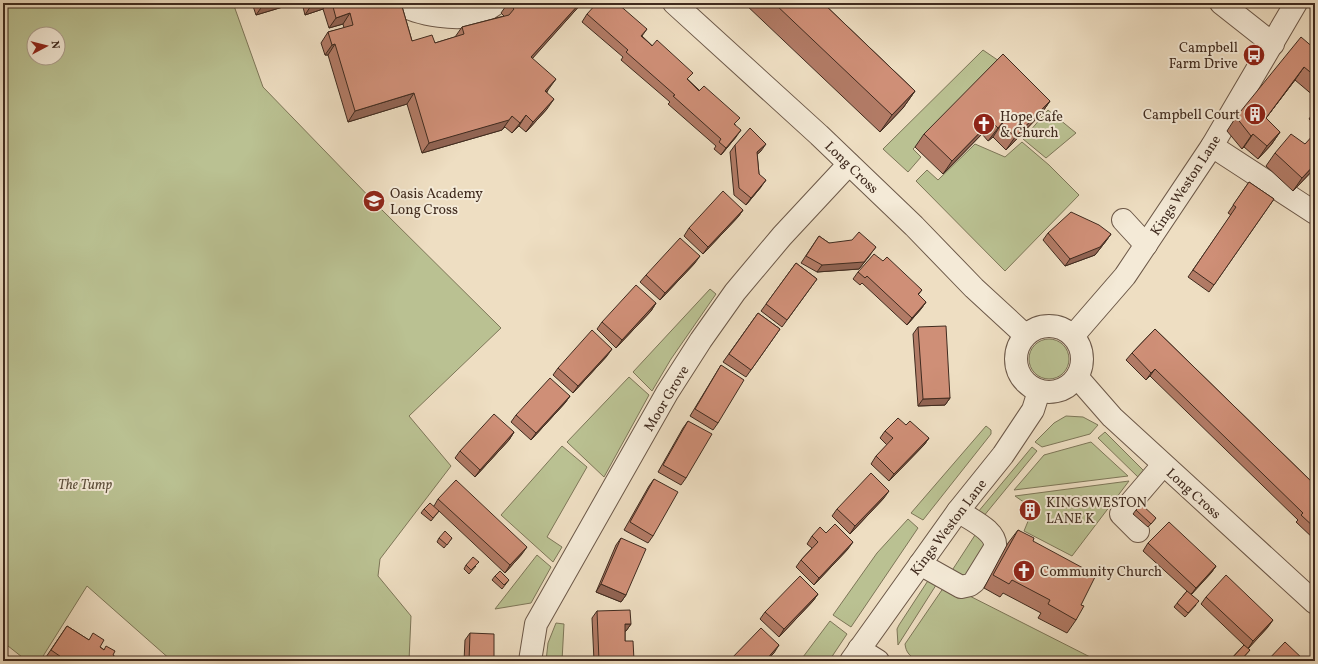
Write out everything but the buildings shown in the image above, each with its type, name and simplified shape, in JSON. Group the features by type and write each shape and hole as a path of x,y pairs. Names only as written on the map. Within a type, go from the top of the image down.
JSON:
{"street":[{"path":"399,3 440,16 462,17 480,14 497,3"},
{"name":"Long Cross","path":"674,3 849,164 914,226 974,288 1025,335"},
{"path":"1221,3 1273,44"},
{"name":"Kings Weston Lane","path":"1073,336 1125,276 1146,245 1212,146 1296,3"},
{"path":"1212,146 1315,214"},
{"name":"Moor Grove","path":"530,661 535,630 540,617 667,393 735,292 782,236 849,164"},
{"path":"1123,220 1146,245"},
{"path":"1055,326 1065,330 1073,336 1079,345 1082,356 1081,367 1077,377 1070,385 1060,390 1050,392 1039,390 1030,386 1023,380 1017,367 1016,352 1019,343 1025,335 1039,327 1055,326"},
{"name":"Long Cross","path":"1077,377 1112,417 1315,604"},
{"name":"Kings Weston Lane","path":"855,655 958,511 1003,455 1033,410 1039,390"},
{"path":"1138,531 1121,514 1163,465"},
{"path":"920,564 961,587 970,585 974,582 996,548 996,542 992,534 958,511"},
{"path":"855,655 878,661"}],"green space":[{"name":"The Tump","path":"3,3 233,3 263,87 382,210 501,328 409,416 451,466 380,559 378,576 411,616 409,661 172,661 87,586 40,661 27,661 3,642"},
{"path":"983,50 999,61 913,149 921,157 908,172 883,149"},
{"path":"1048,110 1076,133 1046,158 1023,139"},
{"path":"1022,142 1049,165 1079,195 1005,271 916,181 927,170 938,180 975,144 1005,157"},
{"path":"710,289 716,294 671,359 652,391 633,372"},
{"path":"1053,339 1060,342 1066,348 1069,359 1068,367 1060,376 1053,379 1045,379 1038,376 1030,367 1029,355 1032,348 1041,340"},
{"path":"629,377 649,395 604,477 567,442"},
{"path":"1066,416 1083,417 1098,425 1090,434 1042,447 1035,442 1054,423"},
{"path":"986,426 991,430 991,434 923,520 911,513"},
{"path":"1105,432 1146,473 1140,479 1098,438"},
{"path":"1091,442 1128,476 1014,490 1044,455"},
{"path":"562,446 587,467 547,537 562,547 553,562 501,515"},
{"path":"1032,447 1037,451 983,517 978,512"},
{"path":"1129,481 1072,556 1024,531 1031,514 1035,510 1015,496"},
{"path":"908,519 918,528 851,627 833,615 877,553"},
{"path":"979,529 988,535 970,578 951,572"},
{"path":"537,555 551,567 531,603 495,609"},
{"path":"931,576 938,582 898,645 897,629"},
{"path":"946,584 1098,661 918,661 909,654 906,650 905,644"},
{"path":"830,621 847,634 829,661 800,661"},
{"path":"556,623 564,624 562,661 546,661 548,643"}],"place":[{"name":"Campbell Farm Drive","path":"1254,55"},
{"name":"Campbell Court","path":"1255,114"},
{"name":"Hope Cafe & Church","path":"984,124"},
{"name":"Oasis Academy Long Cross","path":"374,201"},
{"name":"KINGSWESTON LANE K","path":"1030,510"},
{"name":"Community Church","path":"1024,571"}]}
